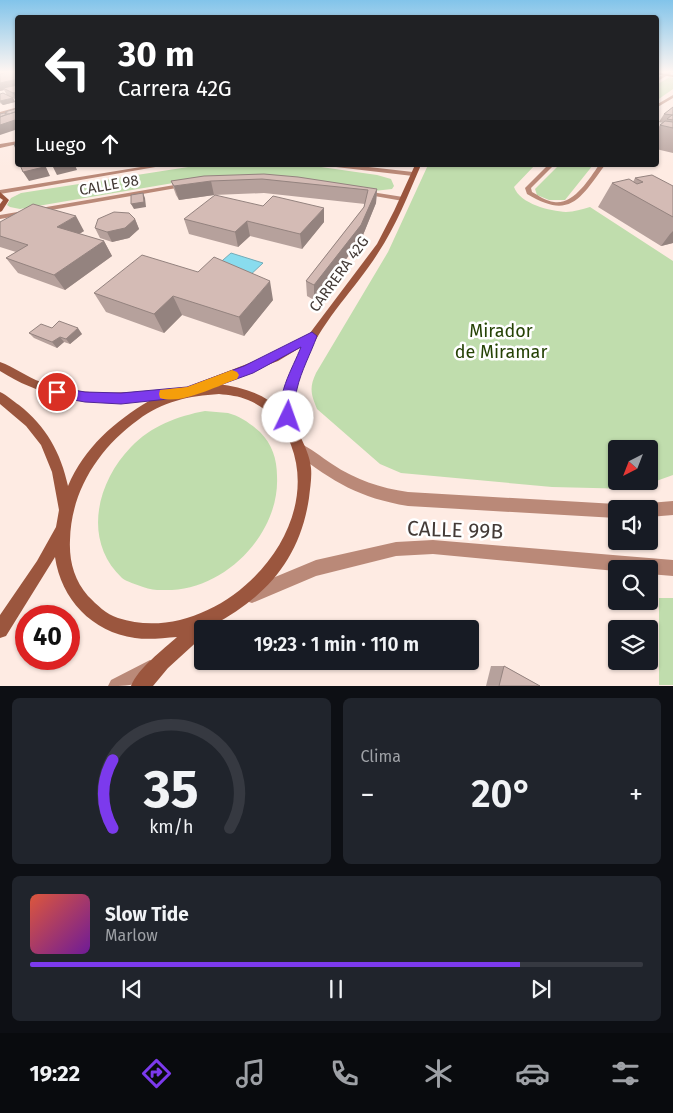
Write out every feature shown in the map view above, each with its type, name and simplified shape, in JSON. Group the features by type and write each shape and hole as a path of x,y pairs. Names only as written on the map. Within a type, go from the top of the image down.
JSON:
{"street":[{"path":"0,114 15,109"},
{"path":"0,146 15,143"},
{"name":"CALLE 98","path":"0,193 104,172 147,167"},
{"path":"353,167 414,174 417,167"},
{"path":"549,167 528,188 529,193 539,200 558,205 572,202 600,167"},
{"name":"CARRERA 42G","path":"289,428 287,406 290,389 312,336 375,253 414,174"},
{"name":"CALLE 98","path":"0,217 196,184"},
{"path":"353,191 402,199"},
{"path":"0,193 6,200 0,210"},
{"name":"CARRERA 42G","path":"187,392 274,358 312,336"},
{"path":"0,366 24,381 40,387 85,397 121,398 219,389 249,395 275,410 289,428 304,465 303,503 292,536 273,569 244,598 208,620"},
{"path":"0,630 33,580 61,531 72,490 93,453 122,424 154,404 187,392"},
{"path":"0,397 32,424 47,441 58,467 66,513"},
{"name":"CALLE 99B","path":"299,449 341,479 382,496 608,511"},
{"path":"658,509 673,508"},
{"path":"61,531 63,564 76,594 98,618 131,631 168,632 194,624"},
{"name":"CALLE 99B","path":"244,598 316,568 396,549 433,546 673,568"},
{"path":"140,686 162,662 194,633"},
{"path":"117,686 162,662"}],"green space":[{"path":"188,167 321,167 377,175 391,179 394,186 392,189 374,191 191,180 20,209 7,205 11,198 21,193"},
{"name":"Mirador de Miramar","path":"427,167 533,167 514,187 522,198 544,208 566,212 590,207 673,261 673,475 658,480 658,440 608,440 608,488 552,487 401,473 380,464 317,409 312,395 312,383 316,373 388,252"},
{"path":"557,167 591,167 565,200 549,200 537,195 535,189"},
{"path":"205,411 228,413 237,416 257,429 268,442 275,458 277,476 276,497 270,517 260,536 247,553 231,567 212,579 193,587 172,590 150,589 126,581 110,563 102,546 98,529 99,511 110,477 119,461 147,433 175,419"},
{"path":"659,598 673,598 673,685 659,685"}],"water":[{"path":"231,253 263,263 247,278 215,267"}],"building":[{"path":"673,107 673,115 664,114"},
{"path":"15,109 15,112 9,114 5,112"},
{"path":"15,112 15,120 0,125 0,117"},
{"path":"672,115 673,120 667,119"},
{"path":"665,121 673,122 673,128 660,125"},
{"path":"21,167 44,167 23,172"},
{"path":"264,174 298,177 377,189 361,225 314,285 306,281 364,207 368,190 262,179 211,181 174,186 171,181 204,176"},
{"path":"652,175 673,186 673,217 612,183 629,179 637,184 643,182 635,178"},
{"path":"143,193 144,202 131,204 131,195"},
{"path":"215,195 263,206 273,196 324,208 300,234 247,221 235,232 184,219"},
{"path":"33,204 76,216 57,227 104,241 54,275 6,258 28,245 0,236 0,222"},
{"path":"114,212 129,213 135,219 125,228 107,232 95,228 98,219"},
{"path":"142,255 198,272 214,257 270,281 239,317 173,296 154,314 94,293"},
{"path":"59,321 78,328 66,339 60,337 52,342 29,333 41,324 52,328"},
{"path":"504,666 540,686 499,686"}],"slow traffic":[{"path":"165,394 187,392 232,375"}],"route":[{"path":"57,392 85,397 121,398 187,392 274,358 312,336 290,389 287,406 288,417"}]}
